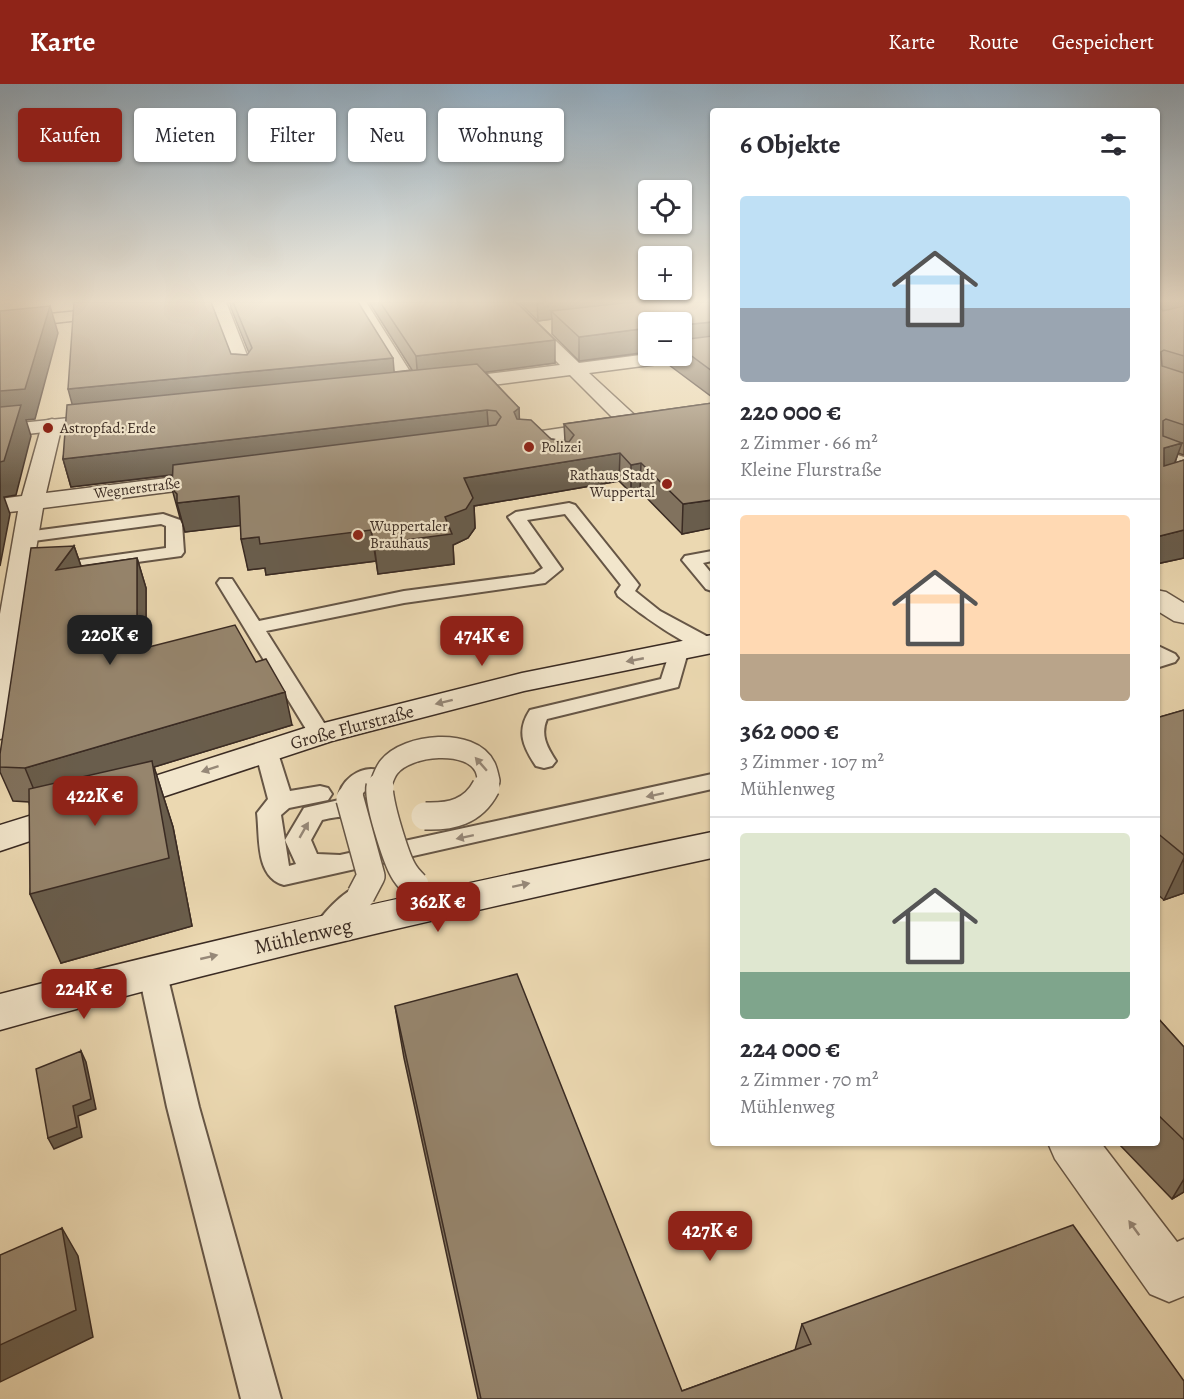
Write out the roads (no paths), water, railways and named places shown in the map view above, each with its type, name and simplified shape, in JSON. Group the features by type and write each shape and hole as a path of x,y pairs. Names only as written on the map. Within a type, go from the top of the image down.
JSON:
{"street":[{"path":"240,363 253,394"},
{"path":"395,363 411,389"},
{"path":"553,454 525,430 642,426 566,363"},
{"path":"387,392 624,363"},
{"path":"485,381 500,397"},
{"path":"0,431 132,417"},
{"path":"0,729 7,625 32,502 52,425"},
{"path":"1160,456 1184,465"},
{"name":"Wegnerstraße","path":"0,506 238,476"},
{"path":"1160,600 1184,615"},
{"name":"Große Flurstraße","path":"0,838 320,734 522,682 710,645"},
{"name":"Mühlenweg","path":"0,1012 152,970 326,931 432,893 710,845"},
{"path":"1074,1146 1176,1271"}],"lane":[{"path":"254,628 404,597 539,579 554,569 516,517 569,508 630,585 625,592 653,615 710,645"},
{"path":"19,573 175,552 174,524 163,519 26,537"},
{"path":"710,556 691,560 710,583"},
{"path":"226,583 320,734"},
{"path":"544,761 532,741 532,725 538,715 671,682 678,652"},
{"path":"1160,653 1168,658 1160,661"},
{"path":"425,816 443,817 457,813 479,800 489,781 490,775 485,767 474,756 448,747 410,751 389,766 378,791 401,868 432,893"},
{"path":"266,750 281,801"},
{"path":"326,931 361,895 371,876 350,799 351,789 370,775"},
{"path":"321,794 281,801 269,813 276,869 284,876 710,782"},
{"path":"340,864 308,862 298,840 313,814 334,808 378,807"},
{"path":"152,970 183,1107 261,1399"}],"place":[{"name":"Astropfad: Erde","path":"48,428"},
{"name":"Polizei","path":"529,447"},
{"name":"Rathaus Stadt Wuppertal","path":"667,484"},
{"name":"Wuppertaler Brauhaus","path":"358,535"}]}
